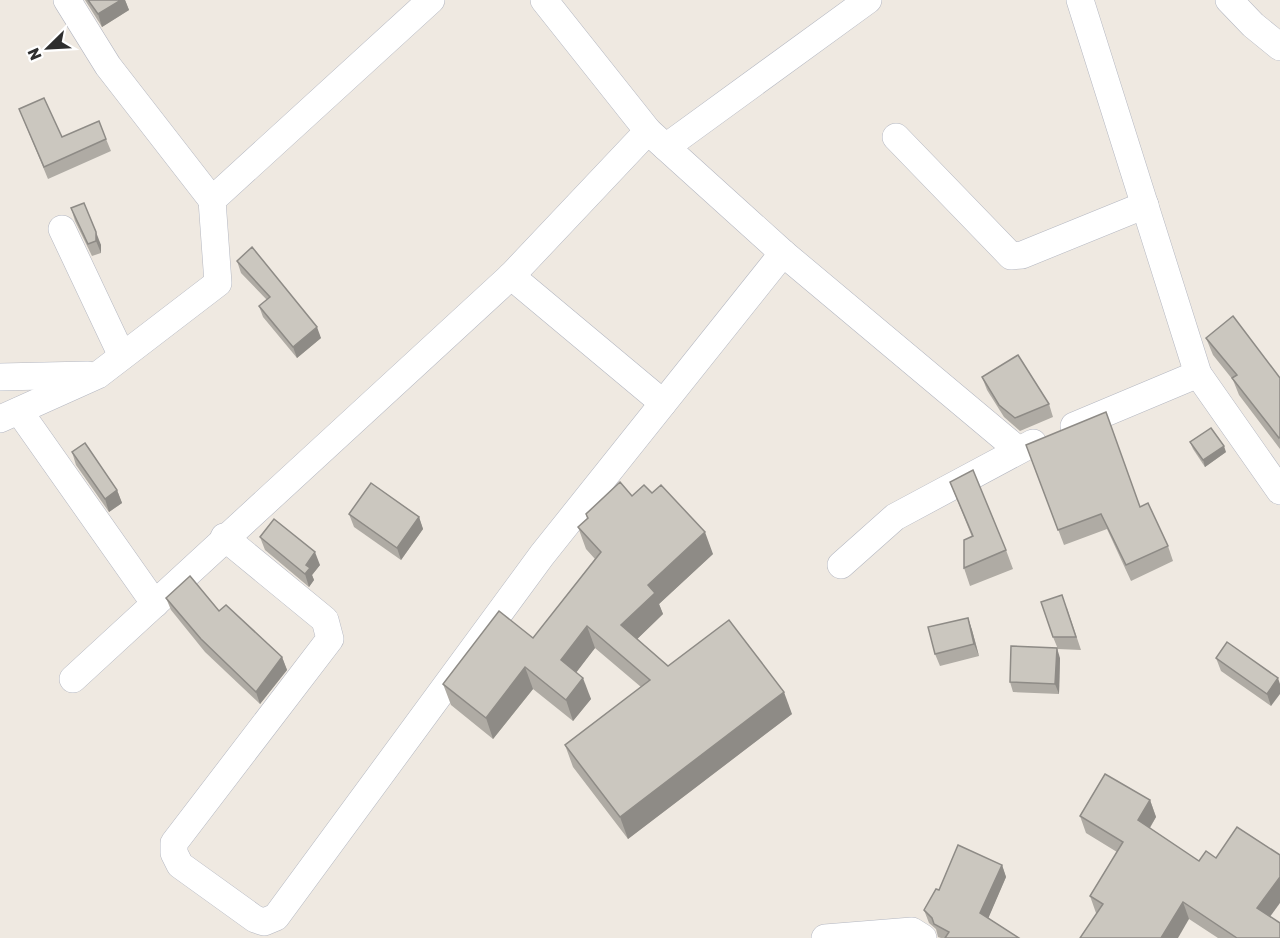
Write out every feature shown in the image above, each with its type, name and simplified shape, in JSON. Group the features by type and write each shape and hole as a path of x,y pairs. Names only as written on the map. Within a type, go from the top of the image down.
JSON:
{"street":[{"path":"67,0 108,66 212,200 218,283 98,375 9,415 155,604"},
{"path":"212,200 431,0"},
{"path":"544,0 657,139 783,253 1017,449"},
{"path":"73,679 657,139 868,0"},
{"path":"1080,0 1198,374 1278,487"},
{"path":"1229,0 1253,25 1280,47"},
{"path":"896,137 1011,256 1022,255 1145,205"},
{"path":"63,229 122,356"},
{"path":"224,537 325,620 330,631 330,639 174,843 174,853 180,865 255,919 264,922 276,917 542,555 783,253"},
{"path":"511,276 663,403"},
{"path":"840,566 896,517 1017,449 1198,374"},
{"path":"0,377 98,375"},
{"path":"825,938 912,931 923,938"}],"building":[{"path":"88,0 121,0 98,14"},
{"path":"44,98 62,137 99,121 106,139 44,167 19,109"},
{"path":"84,203 96,232 96,241 88,244 71,208"},
{"path":"252,247 317,327 293,347 259,306 270,297 237,261"},
{"path":"1233,316 1280,378 1279,438 1232,378 1237,375 1206,338"},
{"path":"1018,355 1049,404 1015,418 999,405 982,377"},
{"path":"1106,412 1140,507 1148,503 1168,546 1126,565 1101,514 1058,530 1026,445"},
{"path":"1211,428 1224,446 1203,460 1190,442"},
{"path":"85,443 117,490 105,499 72,452"},
{"path":"973,470 1006,550 964,568 964,540 973,536 950,482"},
{"path":"620,482 632,496 644,485 652,493 661,485 705,532 648,585 655,593 621,625 668,666 729,620 784,692 620,817 565,745 650,680 587,626 561,660 583,678 566,700 525,667 486,718 443,684 499,611 533,638 601,552 578,527 588,518 586,514"},
{"path":"371,483 419,517 397,548 349,514"},
{"path":"274,519 315,552 306,565 310,568 305,574 260,537"},
{"path":"190,576 219,611 226,605 282,657 256,692 201,639 166,598"},
{"path":"1062,595 1076,637 1053,637 1041,602"},
{"path":"968,618 974,644 935,654 928,627"},
{"path":"1227,642 1278,678 1267,694 1216,658"},
{"path":"1011,646 1057,648 1055,684 1010,682"},
{"path":"1105,774 1150,800 1138,820 1199,861 1206,851 1216,858 1237,827 1280,855 1280,877 1257,908 1280,923 1280,938 1237,938 1183,902 1161,938 1080,938 1103,904 1090,896 1123,842 1080,816"},
{"path":"958,845 1002,865 980,913 1019,938 945,938 949,932 934,924 932,918 924,910 936,889 939,890"}]}
